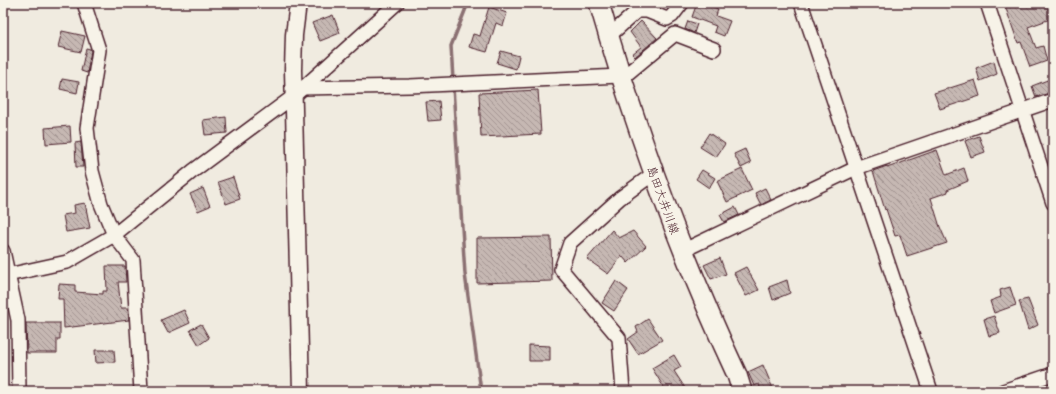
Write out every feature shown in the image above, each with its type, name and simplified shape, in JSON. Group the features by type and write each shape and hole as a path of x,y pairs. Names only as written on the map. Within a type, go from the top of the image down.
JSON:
{"main road":[{"name":"島田大井川線","path":"599,3 620,76 653,174 682,251 737,375 742,391"}],"street":[{"path":"84,3 99,50 87,128 92,171 101,204 114,236 133,260 141,391"},
{"path":"298,3 294,35 298,92 301,391"},
{"path":"6,276 66,262 114,236 193,170 298,92 397,3"},
{"path":"608,37 637,11 647,11 667,19 672,16 682,3"},
{"path":"801,3 931,391"},
{"path":"987,3 1022,110 1050,185 1053,203"},
{"path":"298,92 620,76 628,73 675,34 714,49"},
{"path":"682,251 856,168 1053,100"},
{"path":"623,391 619,338 561,269 570,244 620,198 653,174"},
{"path":"3,251 6,276 18,320 19,391"},
{"path":"1004,391 1053,374"}],"building":[{"path":"697,3 702,3 718,9 716,16 730,21 724,36 714,32 716,26 692,17"},
{"path":"1004,3 1053,3 1053,18 1028,27 1036,48 1043,46 1047,61 1030,67 1021,42 1018,43"},
{"path":"489,7 507,13 503,26 496,23 487,52 469,47 473,34 480,36"},
{"path":"333,15 340,33 320,41 312,23"},
{"path":"641,21 657,38 635,57 632,54 641,47 630,32"},
{"path":"688,21 697,24 694,33 685,29"},
{"path":"62,31 85,36 81,52 58,47"},
{"path":"86,48 90,49 91,51 87,73 81,71"},
{"path":"501,51 519,56 516,69 497,63"},
{"path":"994,61 997,74 980,81 976,68"},
{"path":"62,79 79,82 77,93 60,89"},
{"path":"1050,79 1053,92 1036,97 1032,86"},
{"path":"975,80 980,96 940,109 934,93"},
{"path":"538,90 541,134 481,137 479,93"},
{"path":"439,101 441,120 428,121 426,102"},
{"path":"226,117 227,133 205,135 203,120"},
{"path":"70,126 71,142 46,144 45,128"},
{"path":"709,133 725,144 716,157 700,147"},
{"path":"979,136 985,152 971,157 965,141"},
{"path":"81,142 83,167 76,167 75,143"},
{"path":"745,149 751,163 741,168 734,154"},
{"path":"937,150 946,175 964,168 968,181 947,190 948,192 931,198 940,227 947,243 907,256 900,235 895,236 873,171 887,166 887,168"},
{"path":"742,169 752,190 727,202 717,181"},
{"path":"702,170 715,178 709,188 696,179"},
{"path":"233,177 240,199 226,204 218,182"},
{"path":"203,188 210,206 198,211 190,194"},
{"path":"765,188 771,200 761,205 755,193"},
{"path":"85,203 90,228 66,232 63,215 75,213 74,205"},
{"path":"735,207 739,215 724,222 720,215"},
{"path":"612,230 619,238 633,231 646,246 628,263 622,256 608,274 587,259"},
{"path":"551,237 552,281 477,283 477,238"},
{"path":"720,258 726,274 711,279 704,265"},
{"path":"106,266 125,266 126,282 118,282 121,308 128,308 129,320 64,328 63,299 58,299 59,284 75,285 75,292 103,294 103,291 107,291"},
{"path":"746,267 759,290 746,296 734,273"},
{"path":"787,280 790,293 773,300 769,287"},
{"path":"616,281 628,290 614,311 602,303"},
{"path":"1010,287 1016,305 994,313 990,301 1001,297 1000,290"},
{"path":"1028,299 1038,325 1028,330 1019,301"},
{"path":"184,310 190,323 168,333 161,320"},
{"path":"994,316 1000,333 989,336 984,319"},
{"path":"648,319 662,340 638,354 628,339 638,332 636,327"},
{"path":"26,323 60,323 60,339 57,339 57,353 27,353"},
{"path":"201,324 209,338 199,345 190,330"},
{"path":"529,345 550,346 550,361 529,361"},
{"path":"95,350 114,350 115,362 96,363"},
{"path":"674,355 681,367 674,371 687,391 666,391 652,368"},
{"path":"763,365 774,391 761,391 759,384 754,386 748,372"}],"waterway":[{"path":"453,80 451,46 468,3"},
{"path":"453,87 465,274 481,391"}]}
